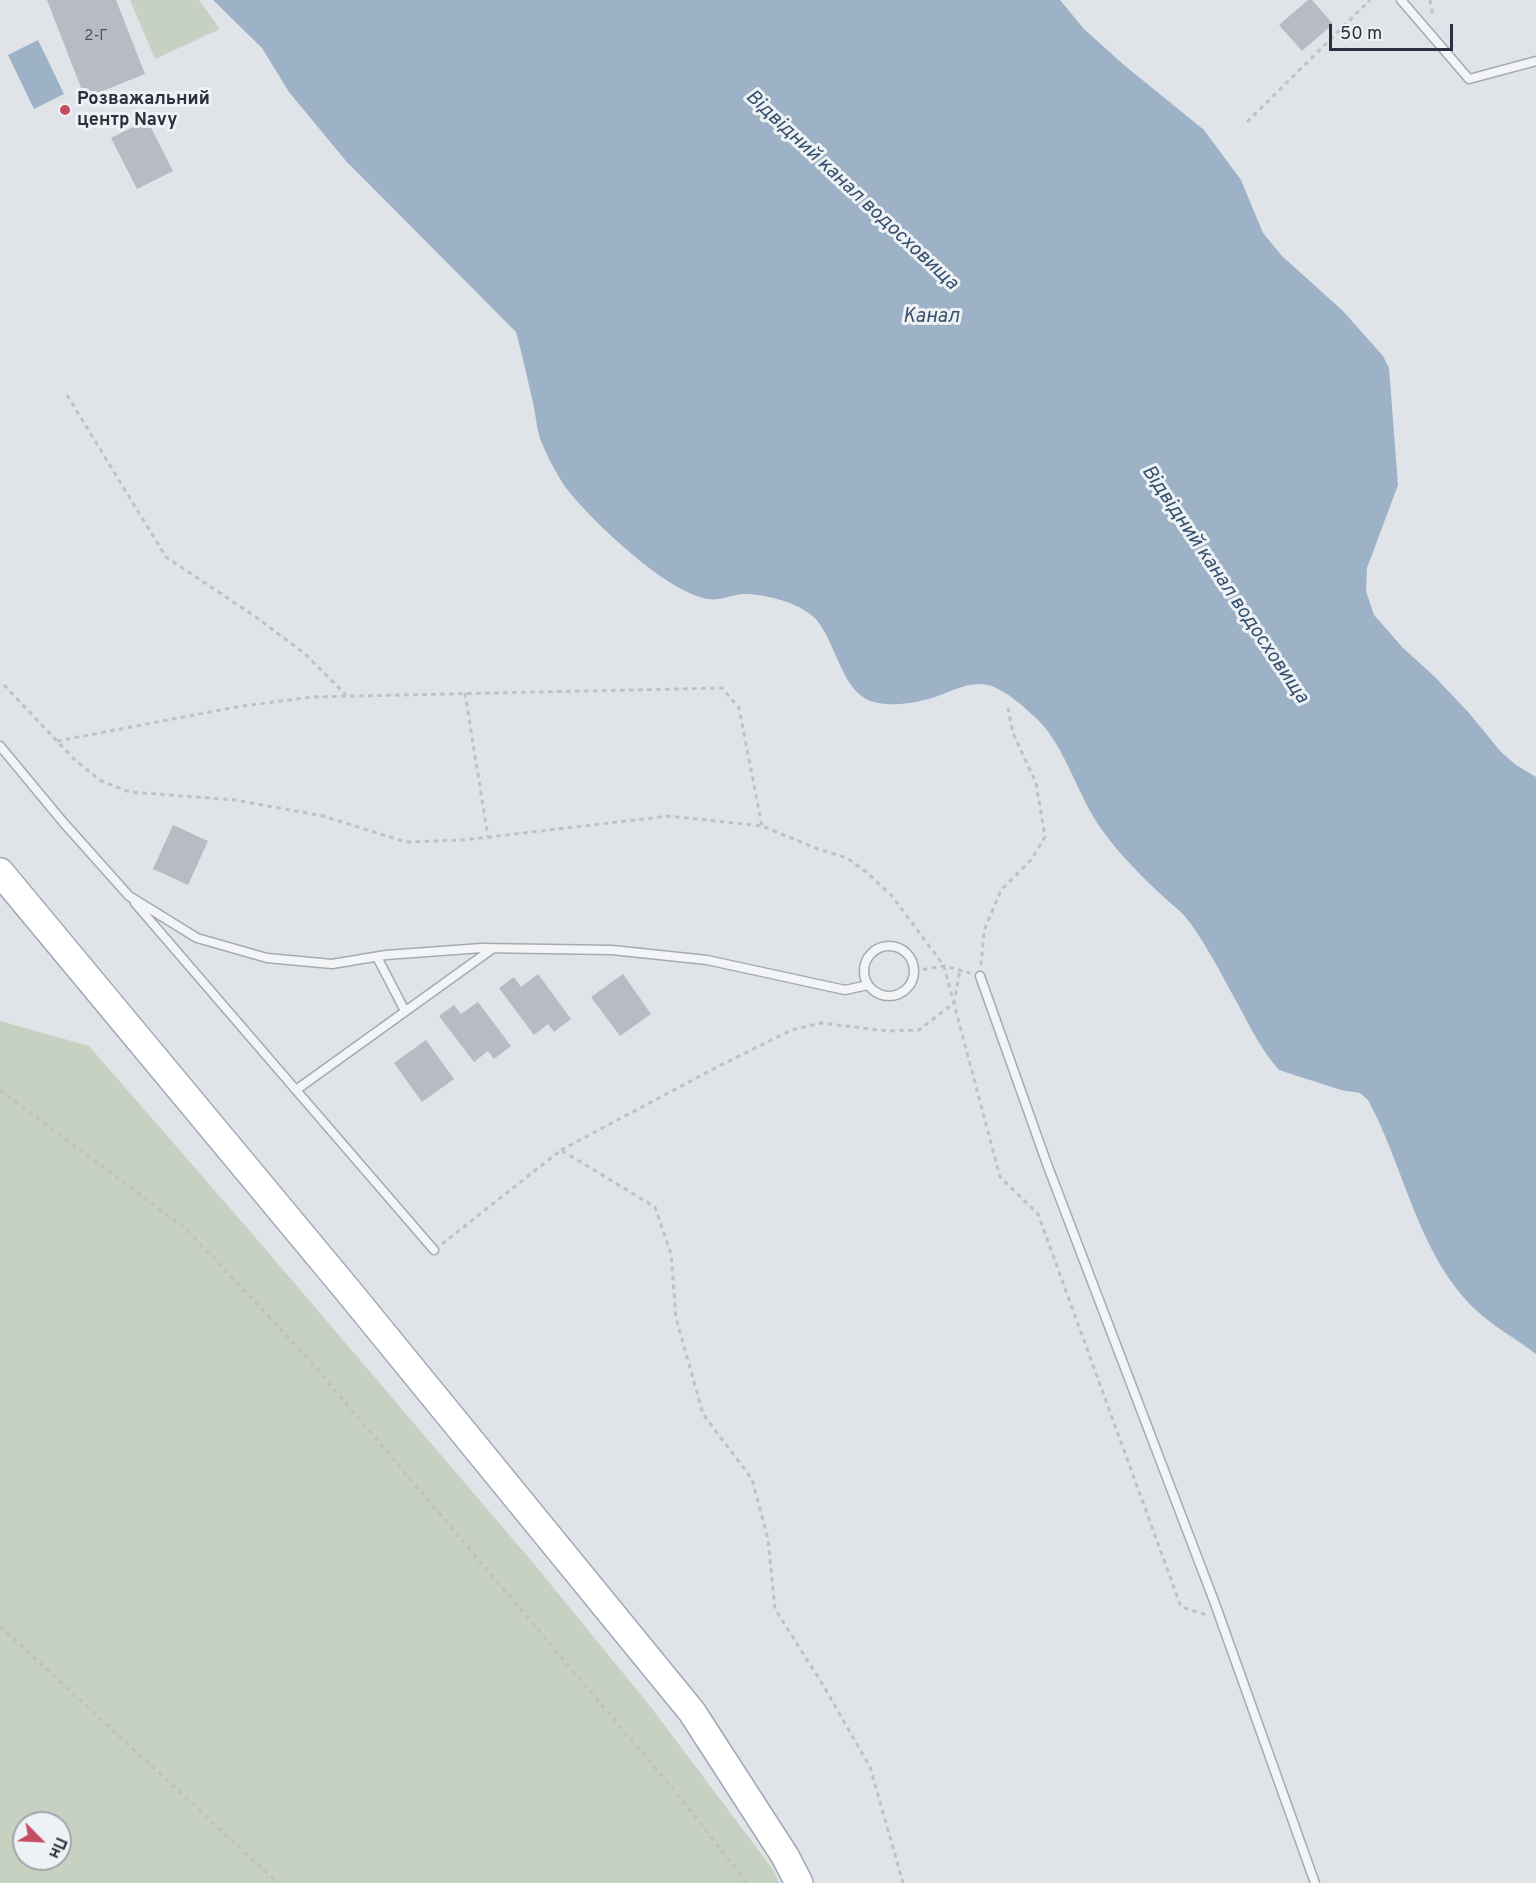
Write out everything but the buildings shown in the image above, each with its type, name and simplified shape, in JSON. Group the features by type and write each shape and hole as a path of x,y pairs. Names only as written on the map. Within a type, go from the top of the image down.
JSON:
{"main road":[{"path":"0,872 319,1256 692,1712 785,1856 798,1883"}],"lane":[{"path":"1401,0 1469,80 1536,62"},
{"path":"0,746 63,822 434,1250"},
{"path":"129,896 197,938 267,958 332,964 377,957 492,949 612,950 707,960 845,990 868,985"},
{"path":"886,946 902,950 908,955 914,971 909,986 896,995 880,995 868,985 864,969 866,961 878,949 886,946"},
{"path":"296,1089 492,949"},
{"path":"377,957 405,1011"},
{"path":"980,976 1047,1164 1221,1620 1315,1883"}],"path":[{"path":"1246,122 1370,0"},
{"path":"67,395 166,557 253,615 304,653 347,696"},
{"path":"4,685 74,759 101,781 130,792 235,800 323,816 405,842 488,837 669,816 762,826 847,858 865,871 892,896 945,966 1000,1177 1038,1214 1180,1607 1221,1620"},
{"path":"57,741 236,707 311,697 722,688 739,708 762,826"},
{"path":"465,693 488,837"},
{"path":"914,971 945,966 980,976 984,931 1001,890 1031,860 1045,837 1036,783 1013,733 1008,708"},
{"path":"434,1250 561,1150 792,1030 821,1023 887,1031 919,1030 954,1003 960,970"},
{"path":"0,1090 186,1229 297,1347 679,1796 747,1883"},
{"path":"561,1150 655,1207 671,1254 676,1318 703,1414 752,1479 768,1539 775,1608 870,1767 903,1883"},
{"path":"0,1626 278,1883"}],"green space":[{"path":"130,0 199,0 220,29 155,59"},
{"path":"0,1021 89,1046 534,1564 650,1706 774,1871 779,1883 0,1883"}],"water":[{"name":"Канал","path":"213,0 1060,0 1084,29 1204,130 1241,180 1263,233 1282,256 1343,311 1383,356 1389,368 1398,485 1367,568 1366,591 1374,615 1403,648 1434,676 1469,713 1501,752 1516,765 1536,777 1536,1354 1477,1311 1457,1289 1440,1264 1426,1238 1381,1126 1368,1100 1360,1093 1341,1090 1279,1070 1273,1063 1191,924 1132,866 1109,839 1093,817 1056,743 1047,730 1027,710 1000,690 978,684 910,703 874,702 862,696 853,687 819,623 803,609 760,595 743,594 721,599 708,599 691,594 631,554 594,519 566,488 541,441 516,332 346,161 289,92 262,48"},
{"path":"38,40 64,94 34,109 8,55"}],"place":[{"name":"Розважальний центр Navy","path":"65,110"}],"water label":[{"name":"Відвідний канал водосховища","path":"851,191"},
{"name":"Відвідний канал водосховища","path":"1224,585"}]}
